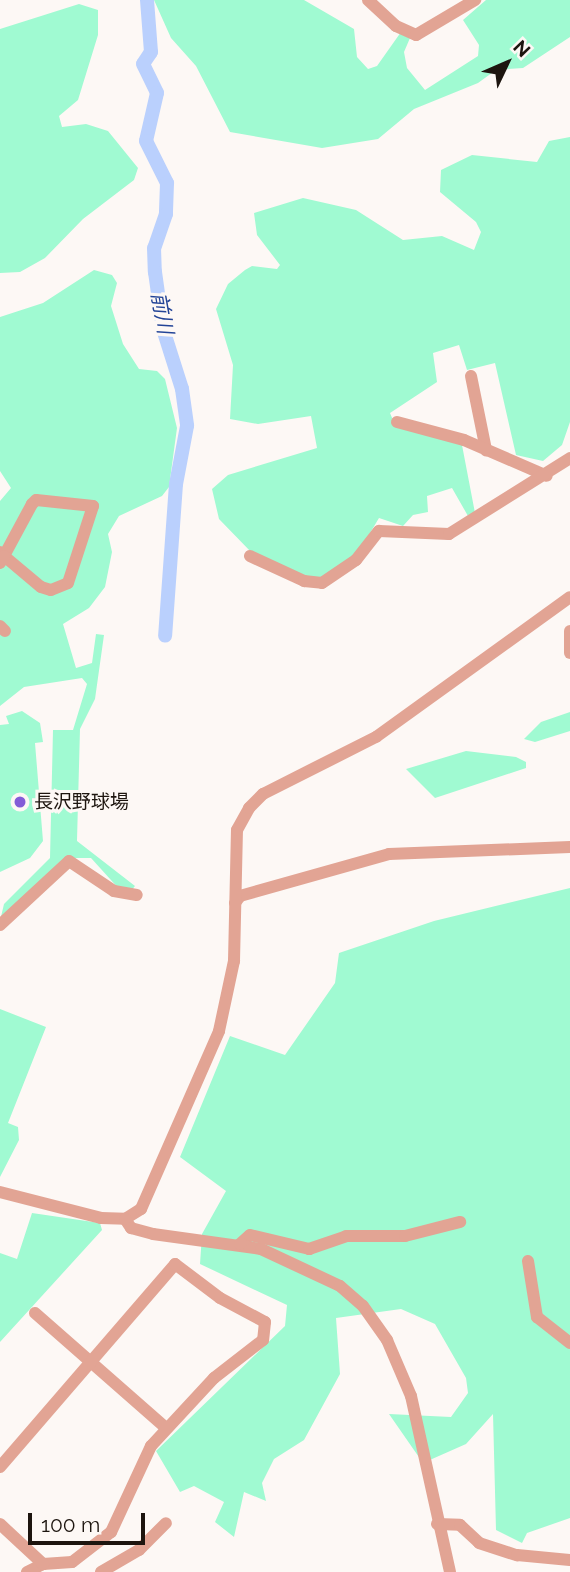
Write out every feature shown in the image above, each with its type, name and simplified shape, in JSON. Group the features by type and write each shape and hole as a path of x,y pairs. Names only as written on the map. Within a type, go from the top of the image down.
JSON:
{"street":[{"path":"368,0 396,26 416,35 475,0"},
{"path":"471,376 486,450"},
{"path":"397,422 486,450 547,476"},
{"path":"250,556 304,581 323,583 356,560 379,531 449,534 521,486 547,476 570,458"},
{"path":"36,500 93,506 68,583 51,590 41,587 1,557 36,500"},
{"path":"0,1192 101,1218 124,1219 145,1202 219,1031 234,961 237,830 263,794 376,737 570,597"},
{"path":"570,631 570,653"},
{"path":"235,903 240,897 389,854 570,847"},
{"path":"0,925 69,861 114,891 136,895"},
{"path":"124,1219 131,1228 153,1234 240,1244 340,1286 373,1318 411,1396 437,1524 450,1572"},
{"path":"240,1244 250,1235 309,1249 346,1236 405,1236 460,1223"},
{"path":"528,1261 537,1317 570,1343"},
{"path":"0,1467 175,1264 220,1298 261,1316 268,1330 263,1340 214,1378 166,1428 144,1459 111,1532 72,1562 43,1564 27,1572"},
{"path":"35,1313 166,1428"},
{"path":"101,1572 139,1550 166,1523"},
{"path":"0,1524 43,1564"},
{"path":"437,1524 460,1525 479,1542 517,1555 570,1560"}],"green space":[{"path":"154,0 304,0 354,29 357,57 368,69 377,66 401,32 410,38 404,52 407,68 425,90 478,56 479,45 463,20 486,0 570,0 570,37 523,68 496,70 478,83 414,109 378,139 322,148 230,132 196,66 171,38"},
{"path":"79,4 98,10 98,35 78,100 59,116 62,127 86,124 108,131 138,168 134,180 83,219 45,258 20,272 0,273 0,29"},
{"path":"570,137 570,422 562,445 543,461 516,455 495,363 467,370 459,345 433,353 437,382 390,413 395,425 462,445 475,513 468,516 452,488 427,496 428,512 413,515 403,526 379,518 355,558 321,581 305,579 252,553 219,519 212,489 228,475 317,448 311,416 258,424 230,419 233,365 216,309 228,284 245,270 252,266 277,269 280,265 257,235 254,213 303,198 356,210 403,240 442,236 474,250 481,232 476,222 440,192 441,170 472,155 537,162 549,141"},
{"path":"94,270 112,275 117,283 111,306 123,344 139,369 157,371 165,379 177,428 169,487 162,496 119,516 108,534 112,552 105,587 89,608 63,624 76,668 92,663 96,634 104,635 95,699 80,729 77,841 135,886 130,892 120,890 91,858 68,858 0,921 4,904 50,858 53,730 73,730 87,684 82,678 24,687 0,706 0,501 11,488 0,471 0,317 43,303"},
{"name":"長沢野球場","path":"22,711 40,723 43,742 35,743 43,841 30,858 0,872 0,725 9,724 6,716"},
{"path":"570,712 570,731 535,742 524,739 541,722"},
{"path":"466,751 516,757 526,762 526,768 435,798 406,769"},
{"path":"570,888 570,1518 527,1533 522,1543 496,1530 493,1414 466,1444 423,1463 389,1414 451,1417 468,1393 466,1378 435,1324 401,1309 336,1318 340,1374 304,1440 274,1459 262,1483 266,1501 244,1492 234,1537 215,1522 224,1502 194,1486 180,1492 156,1451 285,1326 287,1305 200,1264 202,1234 226,1191 180,1157 230,1036 285,1055 335,983 339,953 434,921"},
{"path":"0,1009 46,1027 8,1123 18,1127 19,1140 0,1177"},
{"path":"32,1213 100,1223 102,1230 0,1342 0,1253 17,1259"}],"waterway":[{"name":"前川","path":"147,0 151,52 143,64 157,93 146,141 167,183 166,214 154,248 155,272 163,329 182,389 187,426 176,484 165,636"}],"place":[{"name":"長沢野球場","path":"20,802"}]}
